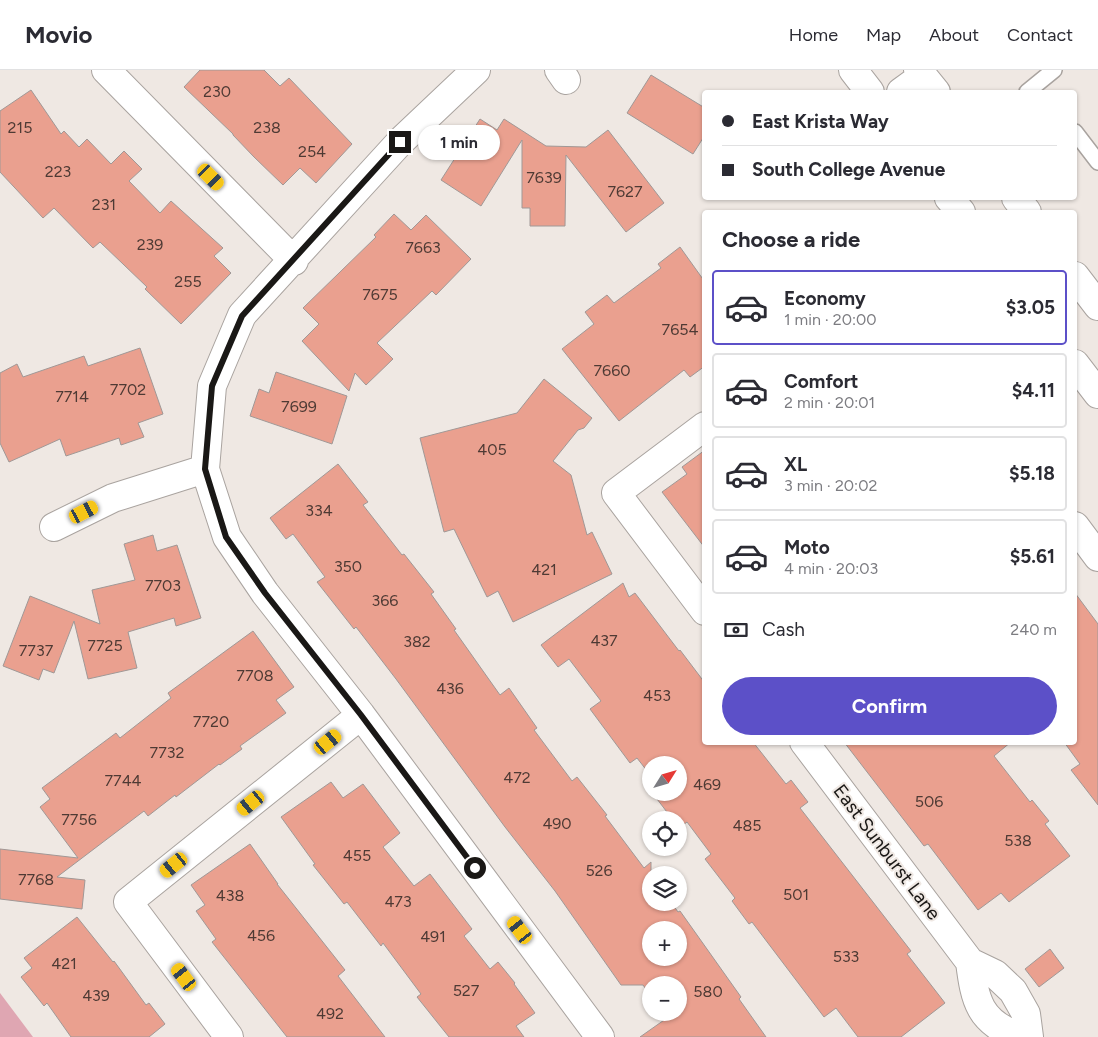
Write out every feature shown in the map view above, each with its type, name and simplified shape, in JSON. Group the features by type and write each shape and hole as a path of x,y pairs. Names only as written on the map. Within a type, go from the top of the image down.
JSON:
{"street":[{"path":"106,70 294,261"},
{"path":"476,70 400,142 294,261 242,316 212,386 205,469 226,537 265,593 361,715 600,1037"},
{"path":"853,70 868,90"},
{"path":"905,90 926,80"},
{"path":"952,200 959,210"},
{"path":"1018,200 1025,210"},
{"path":"1077,279 1098,306"},
{"path":"1077,367 1098,394"},
{"path":"702,428 616,493 702,607"},
{"path":"54,527 113,498 205,469"},
{"path":"1077,529 1098,557"},
{"path":"229,1037 128,902 361,715"},
{"name":"East Sunburst Lane","path":"806,745 970,962 995,974 1013,991 1026,1014 1029,1037"},
{"name":"East Sunburst Lane","path":"970,962 974,992 985,1015 1004,1031 1020,1037"}],"lane":[{"path":"1036,90 1054,70"},
{"path":"1077,135 1098,162"}],"shaded area":[{"path":"0,993 33,1037 0,1037"}],"building":[{"path":"200,70 264,70 280,86 289,78 352,144 316,183 300,168 283,185 184,87"},
{"path":"651,75 702,106 702,140 693,154 627,113"},
{"path":"31,90 61,134 64,131 79,147 87,139 111,164 124,151 142,169 129,181 160,213 171,201 223,248 214,256 231,273 181,324 145,289 147,287 100,242 93,248 54,208 43,218 0,172 0,111"},
{"path":"480,119 497,130 504,119 546,146 586,147 608,130 664,203 626,232 566,155 565,226 530,226 530,208 522,208 522,140 481,206 441,180"},
{"path":"394,214 411,230 426,215 471,259 436,295 432,291 377,343 393,359 366,385 355,373 349,391 302,341 319,324 303,308 376,237 374,235"},
{"path":"680,247 702,278 702,368 690,377 684,370 619,421 562,349 594,324 585,312 607,295 614,303 661,268 658,264"},
{"path":"140,348 163,414 138,423 144,437 121,445 119,438 66,456 60,439 9,462 0,443 0,373 17,364 23,377 84,356 88,366"},
{"path":"276,372 347,396 332,444 250,416 259,389 269,393"},
{"path":"544,379 592,418 584,428 578,430 553,461 571,475 587,535 592,532 612,574 513,622 498,591 487,597 454,529 444,532 420,438 517,413"},
{"path":"702,452 702,544 662,492 687,474 682,467"},
{"path":"338,464 368,502 363,505 434,592 431,594 456,629 454,630 500,695 509,688 537,728 534,730 572,781 577,777 607,815 605,816 642,866 642,911 680,911 741,997 739,999 766,1037 640,1037 663,1021 687,1021 687,976 642,976 642,985 621,985 555,891 505,827 396,679 356,627 354,629 317,582 325,577 293,534 286,539 270,518"},
{"path":"153,535 157,551 177,545 201,618 176,626 174,618 128,632 137,668 88,679 74,621 54,673 43,669 39,680 3,666 30,596 100,624 92,590 135,580 124,544"},
{"path":"623,583 629,597 635,593 702,679 702,745 755,745 786,784 791,780 808,802 800,808 911,951 907,954 945,1003 901,1037 858,1037 836,1008 824,1017 752,922 749,924 732,901 735,898 705,859 711,854 687,822 687,811 666,811 659,801 688,801 688,756 642,756 642,764 637,758 630,763 590,709 601,701 569,659 558,667 541,645"},
{"path":"1077,596 1098,624 1098,805 1071,770 1080,764 1066,745 1077,745"},
{"path":"253,631 294,687 276,700 286,713 240,746 242,749 176,797 175,795 148,816 144,811 57,877 85,880 82,909 0,899 0,849 78,858 40,807 50,799 42,788 116,733 120,738 171,698 168,693"},
{"path":"846,745 1007,745 994,756 1030,802 1032,800 1049,821 1045,824 1070,856 1009,902 1001,893 978,910 928,844 924,846"},
{"path":"331,782 343,798 363,784 400,833 383,847 414,886 430,874 472,929 464,936 490,969 498,962 515,983 535,1013 516,1026 524,1037 449,1037 417,997 421,994 383,943 381,946 347,902 344,904 313,865 315,864 281,817"},
{"path":"250,844 277,884 345,970 338,976 385,1037 287,1037 212,942 216,939 196,911 205,905 191,885"},
{"path":"77,917 114,961 146,1005 149,1003 165,1024 149,1037 71,1037 47,1003 44,1006 21,977 32,968 24,958"},
{"path":"1050,949 1064,968 1039,987 1025,969"}],"route":[{"path":"400,142 294,261 242,316 212,386 205,469 226,537 265,593 361,715 475,868"}]}
